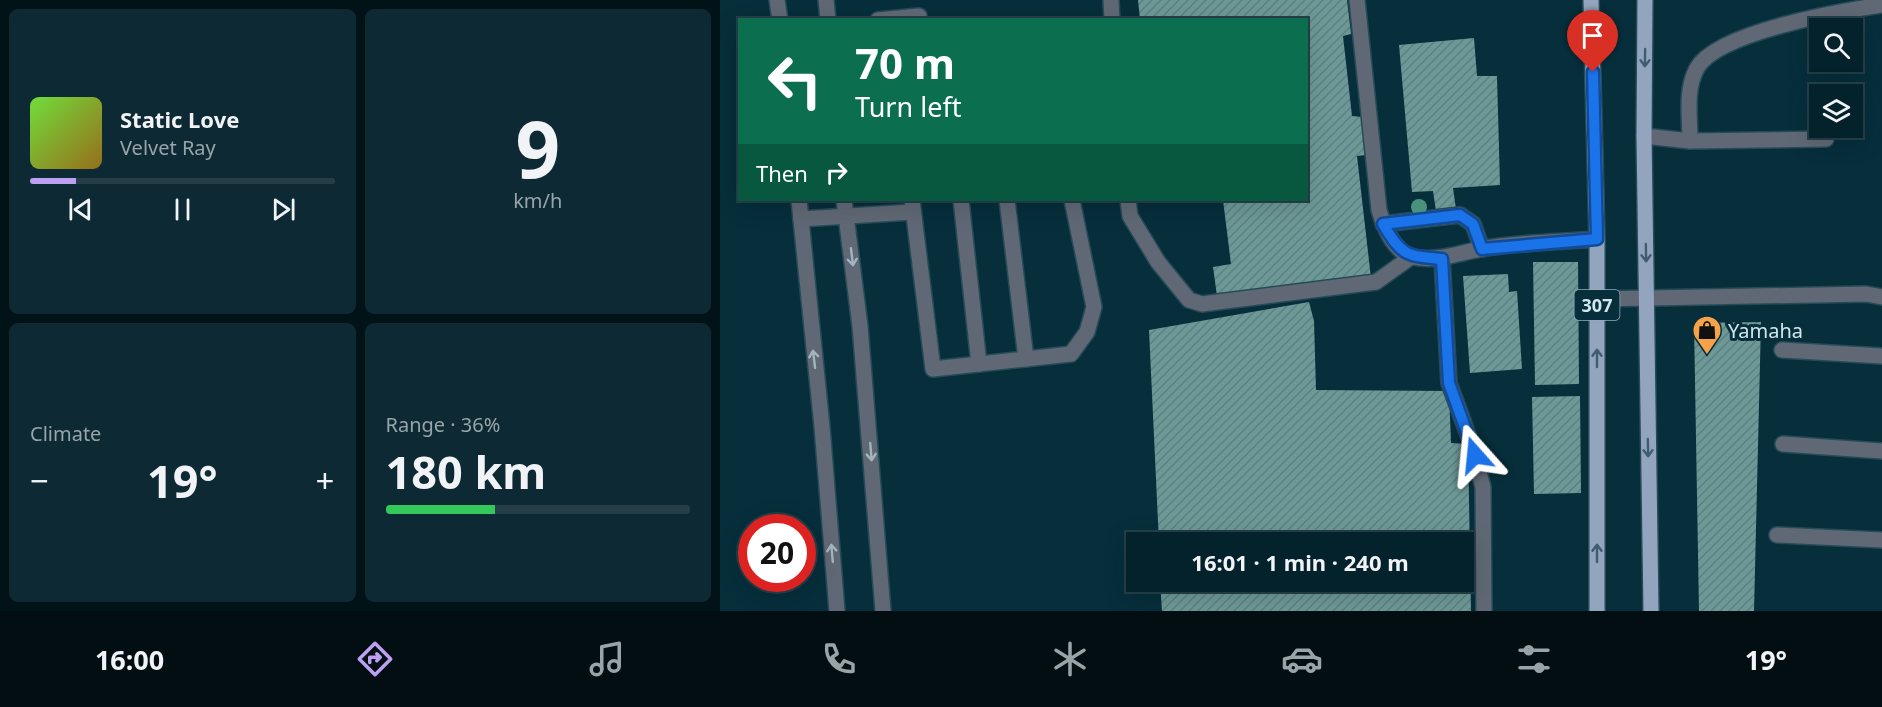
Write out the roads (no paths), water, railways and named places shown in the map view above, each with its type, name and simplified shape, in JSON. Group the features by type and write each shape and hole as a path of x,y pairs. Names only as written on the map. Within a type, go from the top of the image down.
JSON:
{"main road":[{"name":"307","path":"1591,0 1597,239 1597,611"},
{"name":"307","path":"1645,0 1644,136 1651,611"}],"street":[{"path":"777,0 780,18"},
{"path":"825,0 828,18"},
{"path":"1111,0 1113,18"},
{"path":"1357,0 1374,178 1383,224 1396,245 1411,256 1442,259 1482,249 1597,239"},
{"path":"1690,141 1690,84 1698,67 1709,54 1789,23 1831,13 1882,6"},
{"path":"899,18 920,16"},
{"path":"1644,136 1690,141 1826,140"},
{"path":"799,201 837,611"},
{"path":"844,201 860,326 883,611"},
{"path":"962,201 979,364"},
{"path":"1007,201 1026,359"},
{"path":"801,219 847,217 912,206 933,369 1071,354 1092,322 1094,307 1072,201"},
{"path":"1128,201 1130,216 1158,262 1189,300 1202,304 1376,282 1411,256"},
{"path":"1383,224 1460,215 1473,224 1482,249"},
{"path":"1442,259 1449,383 1484,487 1484,611"},
{"path":"1597,299 1866,294 1882,297"},
{"path":"1782,350 1882,356"},
{"path":"1783,444 1882,451"},
{"path":"1777,535 1882,540"}],"place":[{"name":"Yamaha","path":"1707,356"}]}
